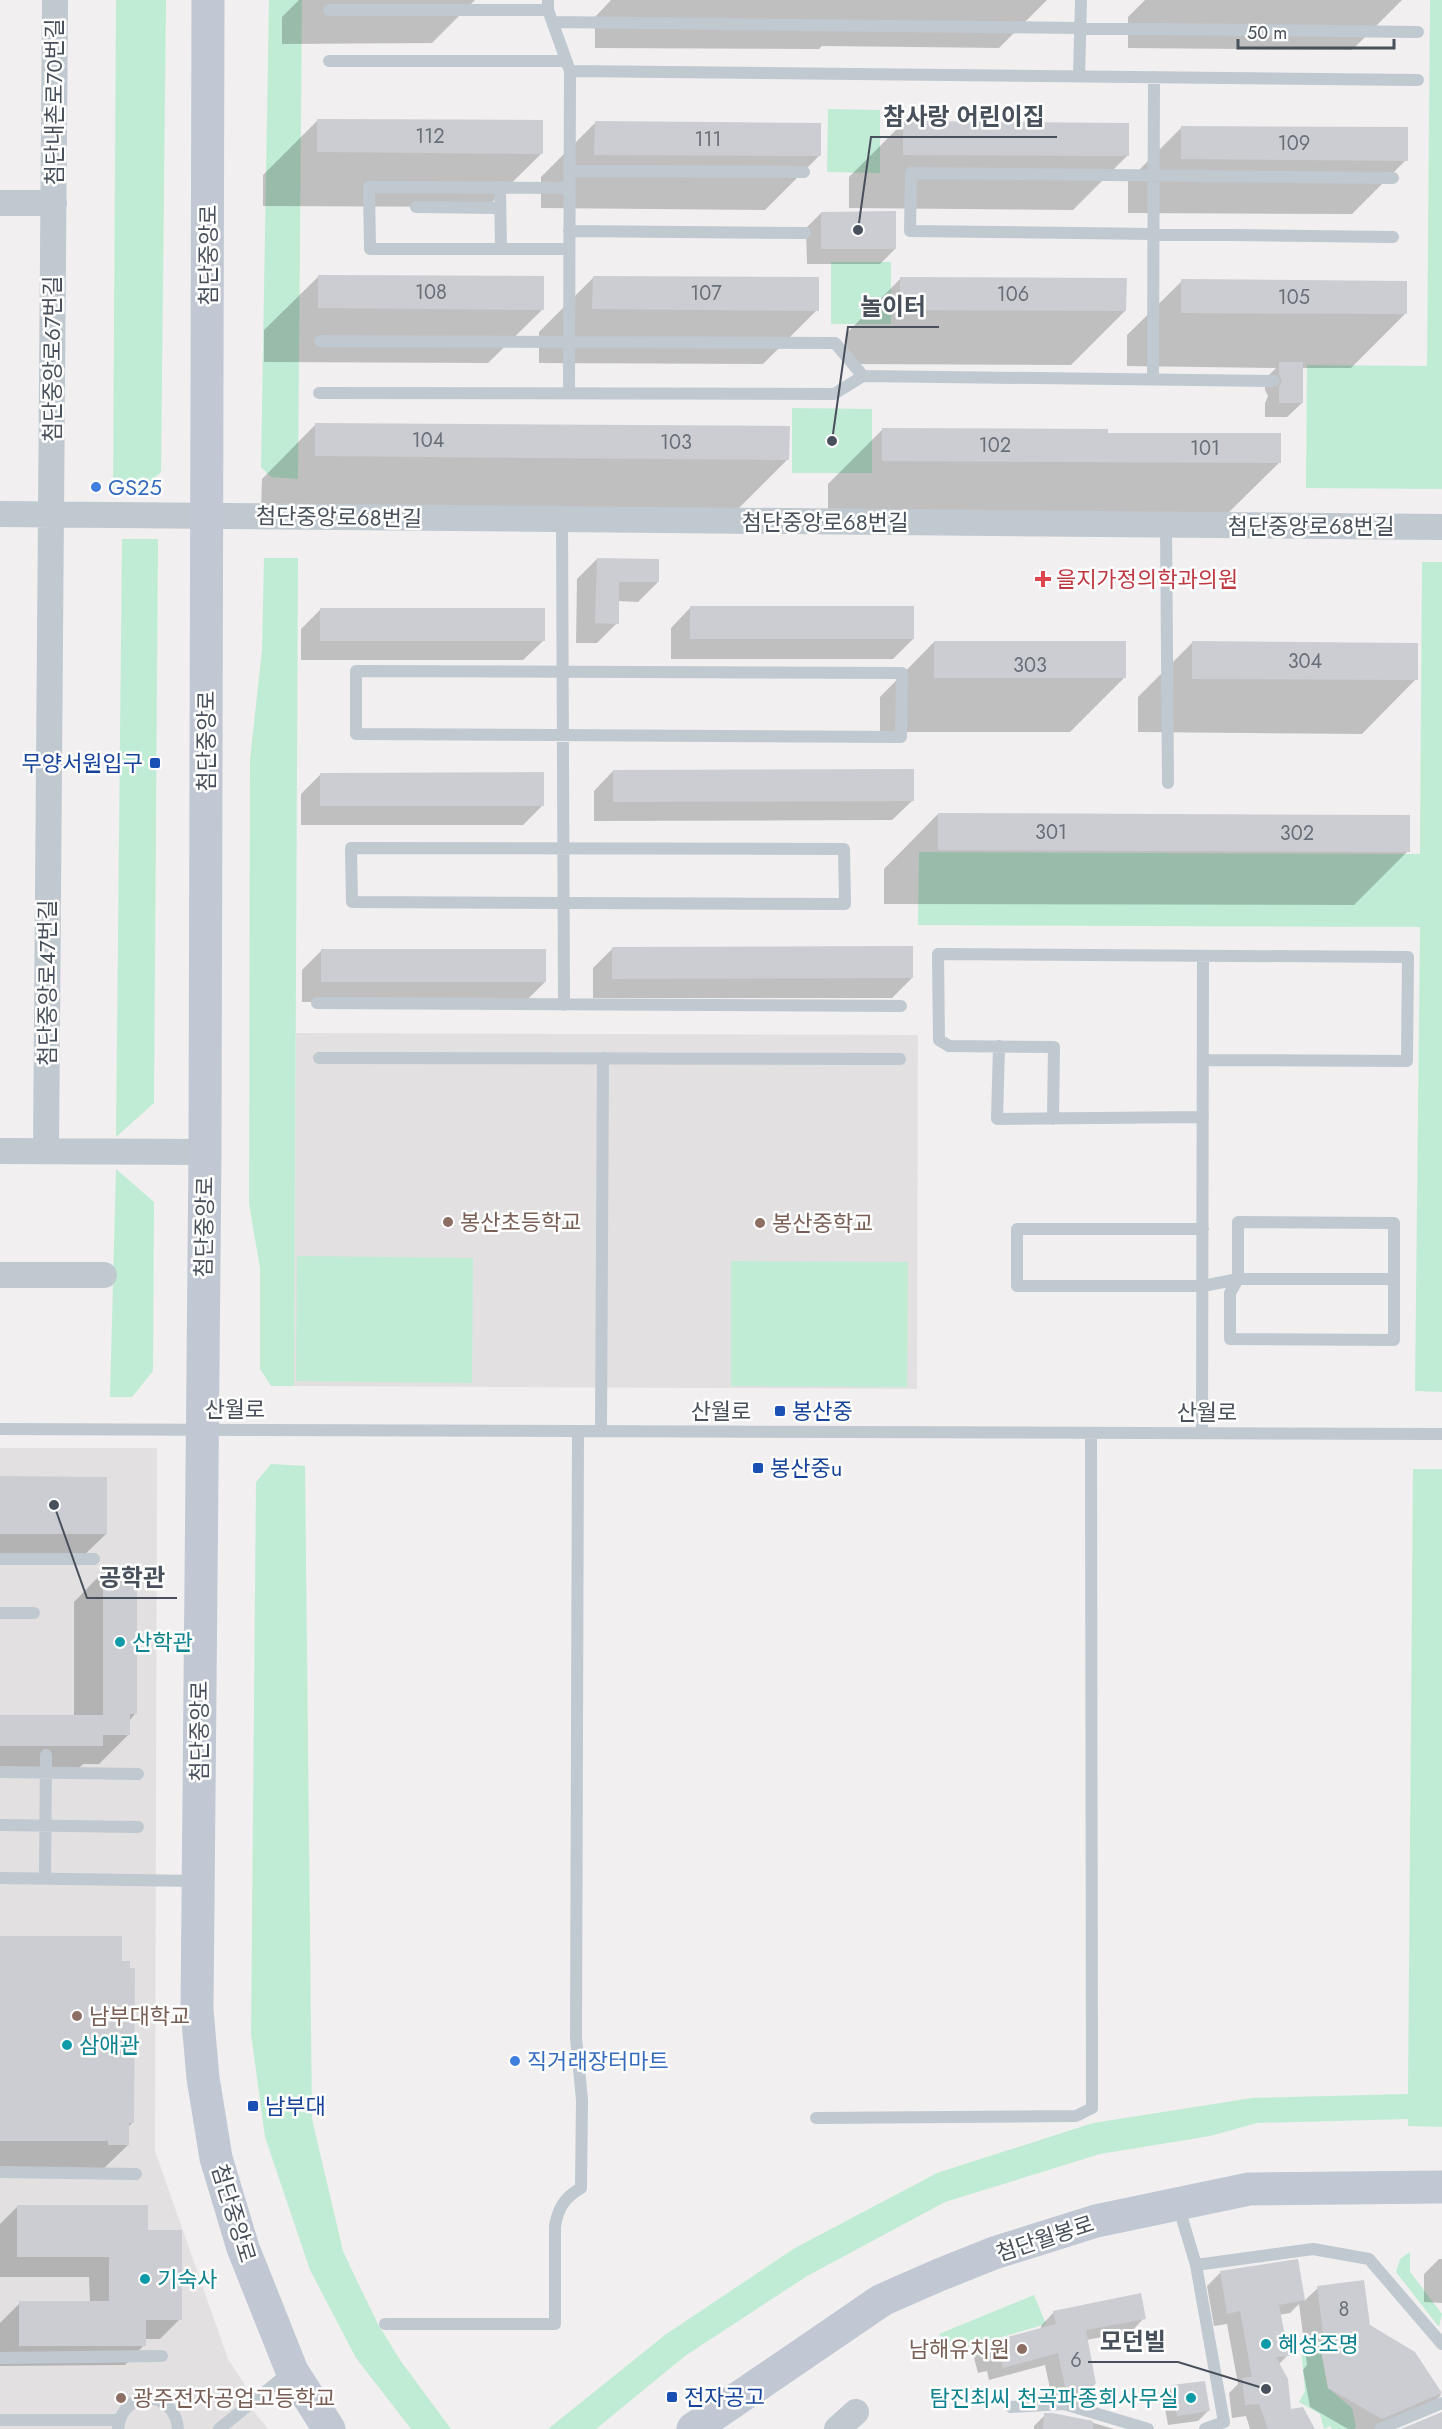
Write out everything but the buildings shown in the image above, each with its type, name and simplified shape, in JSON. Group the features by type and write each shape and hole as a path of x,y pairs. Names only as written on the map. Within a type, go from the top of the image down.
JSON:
{"street":[{"name":"첨단내촌로70번길","path":"54,203 55,0"},
{"name":"첨단중앙로","path":"208,0 205,1152 197,2010 202,2078 216,2158 243,2248 292,2370 329,2429"},
{"path":"0,203 54,203"},
{"name":"첨단중앙로67번길","path":"48,815 54,203"},
{"path":"0,514 207,516"},
{"name":"첨단중앙로68번길","path":"207,516 1442,527"},
{"name":"첨단중앙로47번길","path":"46,1151 48,815"},
{"path":"0,1151 205,1152"},
{"path":"0,1275 104,1275"},
{"name":"첨단월봉로","path":"693,2429 882,2300 994,2253 1096,2221 1249,2189 1442,2187"},
{"path":"837,2429 856,2412"}],"lane":[{"path":"1079,76 1081,0"},
{"path":"329,10 550,11 1081,28 1418,32"},
{"path":"550,11 568,66 569,393"},
{"path":"328,61 1079,76 1418,80"},
{"path":"1153,378 1154,77"},
{"path":"570,171 804,172"},
{"path":"1393,178 911,173 910,231 1154,232 1393,237"},
{"path":"569,249 370,249 369,187 570,188"},
{"path":"500,187 501,249"},
{"path":"416,207 500,208"},
{"path":"569,231 805,233"},
{"path":"320,341 835,343 863,376"},
{"path":"319,393 834,394 863,376 1274,381"},
{"path":"562,520 564,1005"},
{"path":"1166,525 1168,783"},
{"path":"356,671 563,672 902,673 901,737 356,734 356,671"},
{"path":"351,848 563,848 844,849 845,904 352,902 351,848"},
{"path":"1053,1119 1054,1047 949,1046 939,1040 938,954 1408,957 1407,1061 1203,1060"},
{"path":"1202,1433 1203,956"},
{"path":"317,1003 901,1006"},
{"path":"999,1046 997,1119 1203,1117"},
{"path":"319,1058 900,1059"},
{"path":"602,1431 603,1058"},
{"path":"1238,1222 1394,1223 1394,1340 1230,1339 1230,1293 1238,1279 1238,1222"},
{"path":"1203,1229 1017,1229 1017,1286 1203,1286 1238,1279 1394,1279"},
{"name":"산월로","path":"0,1429 1442,1434"},
{"path":"384,2324 555,2324 557,2215 563,2202 581,2188 582,2100 576,2038 578,1432"},
{"path":"816,2118 1076,2116 1092,2108 1091,1433"},
{"path":"0,1559 94,1559"},
{"path":"0,1613 34,1613"},
{"path":"45,1879 46,1755"},
{"path":"0,1772 138,1774"},
{"path":"0,1825 138,1827"},
{"path":"0,1878 198,1881"},
{"path":"0,2172 136,2174"},
{"path":"1178,2204 1196,2265 1224,2422 1205,2429"},
{"path":"1196,2265 1313,2248 1369,2259 1442,2344"},
{"path":"0,2358 162,2356"},
{"path":"219,2429 292,2370"},
{"path":"0,2420 118,2425 129,2405 147,2398 156,2399 172,2410 178,2429"},
{"path":"1380,2429 1442,2403"},
{"path":"1011,2407 1064,2404 1148,2429"}],"shaded area":[{"path":"296,1033 918,1035 917,1389 294,1386"},
{"name":"남부대학교","path":"0,1448 157,1448 155,2151 228,2359 245,2385 237,2391 268,2429 0,2429"}],"green space":[{"path":"116,0 166,0 161,472 138,493 113,493"},
{"path":"269,0 302,0 298,479 271,477 261,467"},
{"path":"1430,0 1442,0 1442,489 1306,488 1307,365 1427,366"},
{"path":"828,109 880,110 880,173 827,172"},
{"path":"831,262 891,262 891,324 831,324"},
{"path":"792,408 872,409 872,473 792,473"},
{"path":"122,539 158,539 154,1103 116,1137"},
{"path":"264,558 298,558 294,1386 271,1386 260,1369 260,1268 249,1204 250,759 262,650"},
{"path":"1422,562 1442,562 1442,1392 1415,1391 1420,927 918,925 919,852 1420,854"},
{"path":"116,1169 154,1202 153,1371 132,1397 110,1397"},
{"path":"297,1256 473,1258 472,1383 296,1381"},
{"path":"731,1261 908,1262 907,1387 731,1386"},
{"path":"271,1464 305,1466 312,2119 343,2251 378,2324 400,2360 451,2429 411,2429 356,2358 310,2270 265,2137 251,2034 256,1482"},
{"path":"1413,1469 1442,1469 1442,2127 1408,2126 1408,2119 1257,2123 1210,2136 1100,2154 945,2202 807,2276 685,2356 596,2429 548,2429 665,2335 795,2248 937,2173 1093,2123 1252,2098 1408,2094"},
{"path":"1410,2252 1410,2272 1442,2314 1439,2327 1396,2272 1400,2259"},
{"path":"1034,2295 1046,2324 947,2353 939,2334"},
{"path":"1320,2346 1328,2388 1352,2408 1356,2427 1354,2429 1332,2429 1330,2426 1324,2429 1320,2414 1299,2402 1305,2391 1301,2347"}],"place":[{"name":"참사랑 어린이집","path":"858,230"},
{"name":"놀이터","path":"832,441"},
{"name":"GS25","path":"96,487"},
{"name":"을지가정의학과의원","path":"1043,579"},
{"name":"무양서원입구","path":"155,763"},
{"name":"봉산초등학교","path":"448,1222"},
{"name":"봉산중학교","path":"760,1223"},
{"name":"봉산중","path":"780,1411"},
{"name":"봉산중u","path":"758,1468"},
{"name":"공학관","path":"54,1505"},
{"name":"산학관","path":"120,1642"},
{"name":"남부대학교","path":"77,2016"},
{"name":"삼애관","path":"67,2045"},
{"name":"직거래장터마트","path":"515,2061"},
{"name":"남부대","path":"253,2106"},
{"name":"기숙사","path":"145,2279"},
{"name":"혜성조명","path":"1266,2344"},
{"name":"남해유치원","path":"1022,2349"},
{"name":"모던빌","path":"1266,2389"},
{"name":"전자공고","path":"672,2397"},
{"name":"광주전자공업고등학교","path":"121,2398"},
{"name":"탐진최씨 천곡파종회사무실","path":"1191,2398"}]}
